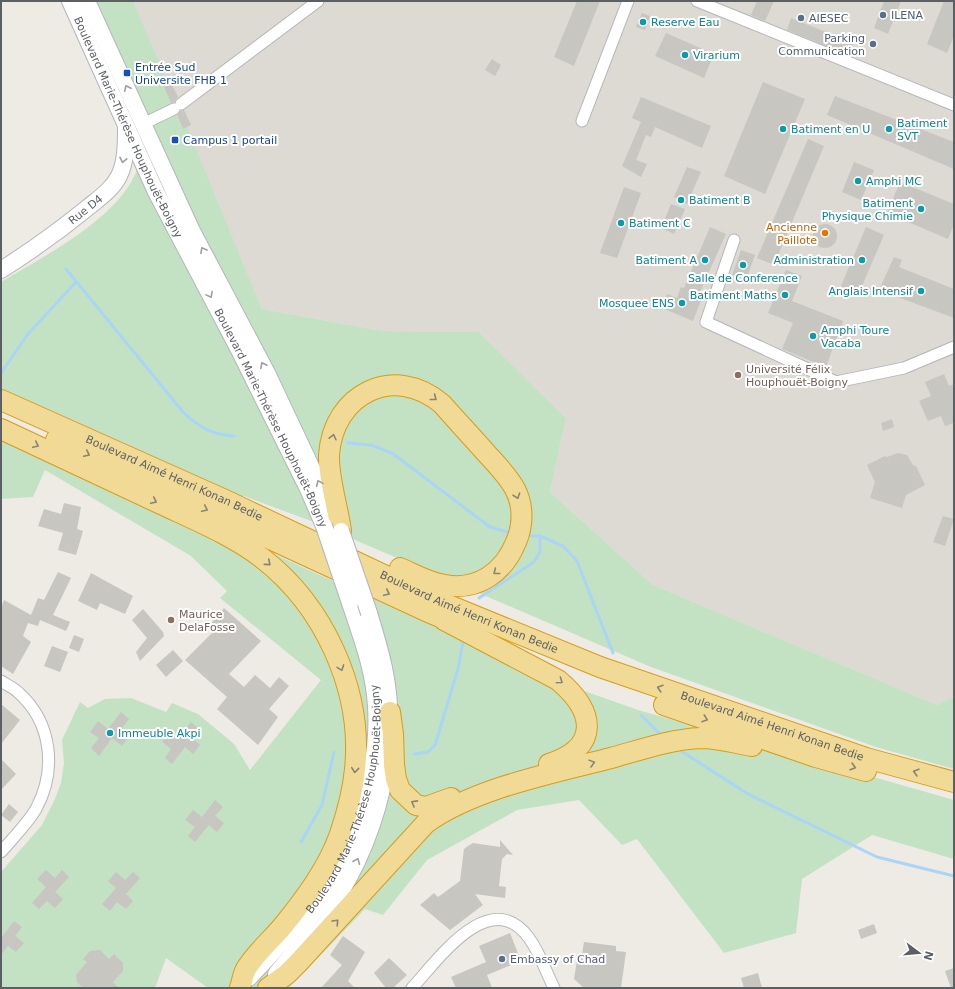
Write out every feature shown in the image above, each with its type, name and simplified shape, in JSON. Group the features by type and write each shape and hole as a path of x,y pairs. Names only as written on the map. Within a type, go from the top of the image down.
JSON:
{"highway":[{"path":"225,500 246,503 424,579 445,585 466,585 487,579 503,567 511,556 518,535 522,515 520,503 515,490 506,475 442,404 431,395 418,388 404,385 388,385 374,389 358,398 337,422 329,456 332,529"},
{"name":"Boulevard Aimé Henri Konan Bedie","path":"1,400 225,500 440,602 600,667 655,701 816,757 954,796"},
{"name":"Boulevard Aimé Henri Konan Bedie","path":"1,414 426,611 629,685 866,758 954,782"},
{"path":"1,428 215,530 261,557 298,592 325,632 341,667 349,692 355,731 355,768 350,798 339,836 316,883 283,926 246,969 240,988"},
{"path":"390,712 396,779 400,790 416,805 426,807 566,759 577,750 586,733 586,713 583,706 573,692 558,680 426,611"},
{"path":"266,988 287,974 298,963 426,823 444,810 465,800 533,778 675,741 712,739 727,741 788,756 802,758 816,757"}],"main road":[{"name":"Boulevard Marie-Thérèse Houphouët-Boigny","path":"70,1 156,192 238,348 308,489 332,529 350,603 365,647 373,680 376,705 373,762 363,805 338,864 324,890 299,922 240,988"},
{"name":"Boulevard Marie-Thérèse Houphouët-Boigny","path":"87,1 192,231 267,373 369,613 386,677 390,712 388,752 382,783 365,841 354,868 339,896 266,988"},
{"name":"Rue D4","path":"1,270 43,242 109,190 118,177 124,161 126,144 125,121"}],"street":[{"path":"143,124 178,107 318,1"},
{"path":"582,121 628,1"},
{"path":"697,1 954,105"},
{"path":"734,240 706,322 836,382 904,368 954,347"},
{"path":"1,681 19,693 42,724 48,744 49,763 41,799 35,810 1,852"},
{"path":"412,988 464,933 477,924 492,919 519,927 529,938 554,988"}],"shaded area":[{"name":"Université Félix Houphouët-Boigny","path":"133,1 954,1 954,697 937,705 653,585 550,492 566,418 479,332 383,331 262,309 187,128 183,129 164,87 168,84"}],"green space":[{"path":"77,1 133,1 169,85 164,87 183,129 187,127 262,309 383,331 479,332 566,418 550,492 653,585 937,705 954,697 954,769 876,747 651,667 311,521 244,496 232,497 1,394 1,282 65,243 110,209 126,189 137,169 140,147 139,131 98,50"},
{"path":"1,426 302,567 556,681 638,710 954,800 954,859 872,835 802,879 796,933 724,953 637,839 622,845 579,800 517,810 427,860 383,915 365,909 289,988 208,988 166,958 155,988 1,988 1,872 42,825 54,801 61,783 64,763 62,740 80,702 88,708 105,699 131,698 166,712 172,703 198,714 234,744 250,770 321,680 220,598 227,591 191,556 45,470 33,497 1,499"}],"building":[{"path":"577,1 600,1 574,66 554,57"},
{"path":"757,1 774,1 765,21 751,15"},
{"path":"884,1 901,1 888,34 874,28"},
{"path":"944,1 954,1 954,36 947,53 927,44"},
{"name":"Reserve Eau","path":"642,13 650,16 645,30 636,27"},
{"path":"791,18 853,43 848,55 787,30"},
{"name":"Virarium","path":"666,33 714,54 704,78 655,56"},
{"path":"492,59 501,65 495,76 485,70"},
{"name":"Batiment en U","path":"763,82 805,99 765,194 724,176"},
{"path":"171,83 178,97 171,103 164,87"},
{"name":"Batiment SVT","path":"835,96 954,142 954,169 827,115"},
{"path":"641,97 711,126 702,148 655,127 651,137 646,135 636,160 647,164 641,177 622,166 641,122 632,118"},
{"path":"184,110 191,125 183,129 177,115"},
{"path":"808,139 824,146 774,265 757,258"},
{"name":"Amphi MC","path":"854,162 874,170 861,200 842,192"},
{"path":"687,167 701,172 687,204 674,197"},
{"name":"Batiment Physique Chimie","path":"900,182 954,204 954,224 948,239 887,213"},
{"name":"Batiment C","path":"624,187 641,193 617,258 600,253"},
{"path":"671,204 685,209 674,234 661,228"},
{"path":"825,224 833,228 837,236 833,244 825,248 817,244 813,236 817,228"},
{"path":"710,227 726,234 699,294 703,295 693,321 662,308 667,294 677,298 681,287 684,288"},
{"name":"Administration","path":"866,227 884,235 859,293 841,286"},
{"name":"Salle de Conference","path":"741,250 755,255 746,280 732,275"},
{"name":"Anglais Intensif","path":"894,257 902,260 899,267 954,289 954,318 879,290"},
{"name":"Amphi Toure Vacaba","path":"786,270 802,276 792,301 843,321 826,367 782,349 793,323 768,313"},
{"path":"944,374 949,386 954,384 954,423 945,426 941,416 928,421 919,401 931,396 925,382"},
{"path":"892,419 894,427 883,431 881,423"},
{"path":"898,453 907,455 913,465 916,466 925,485 906,495 902,508 870,498 875,482 867,465 885,456 887,457"},
{"path":"64,503 81,507 77,529 83,531 76,555 58,550 63,533 38,526 44,509 61,514"},
{"path":"943,516 954,519 945,546 933,542"},
{"path":"58,572 71,578 53,615 70,622 66,631 40,620 38,626 28,623 23,636 31,642 13,674 1,666 1,608 4,600 31,615 38,598 44,600"},
{"path":"91,573 133,596 125,614 100,603 97,610 78,601"},
{"path":"224,608 261,641 229,674 244,687 255,675 270,688 279,677 289,686 269,709 278,717 258,745 217,709 227,697 185,660 213,632 208,627"},
{"path":"143,609 163,632 164,636 140,661 136,652 147,638 132,620"},
{"path":"74,635 84,639 79,652 69,648"},
{"path":"52,646 68,652 60,672 44,666"},
{"path":"173,650 183,661 166,677 156,665"},
{"path":"1,704 20,720 1,744"},
{"name":"Immeuble Akpi","path":"121,712 129,719 122,728 130,735 122,746 112,738 99,756 91,748 99,738 90,732 98,721 108,729"},
{"path":"191,722 199,729 192,738 200,745 193,754 185,747 172,764 165,758 171,749 162,742 169,732 178,739"},
{"path":"1,759 16,774 1,790"},
{"path":"215,800 223,807 215,816 224,823 217,832 209,825 195,842 188,836 195,827 185,820 193,810 202,817"},
{"path":"9,804 18,812 10,822 1,815"},
{"path":"500,840 513,855 507,854 502,859 499,886 506,887 505,898 475,894 483,905 450,930 420,905 434,893 438,897 460,881 464,849 473,843 500,847"},
{"path":"46,870 55,878 62,870 69,877 55,892 63,899 55,908 47,901 39,909 32,903 46,887 37,879"},
{"path":"116,872 125,880 133,872 140,878 126,894 133,901 126,909 117,902 110,911 102,904 116,888 108,881"},
{"path":"14,921 22,927 15,936 24,943 16,952 8,946 1,955 1,938"},
{"path":"874,924 877,933 861,939 858,930"},
{"path":"510,933 521,961 487,975 492,988 456,988 451,977 486,962 479,946"},
{"path":"343,936 365,952 348,981 355,988 321,988 342,965 330,955"},
{"path":"584,942 616,946 616,951 626,952 621,988 584,988 574,979 578,954 582,955"},
{"path":"100,950 109,959 114,954 123,963 123,971 113,982 119,988 83,988 77,982 76,975 87,962 83,959 90,951"},
{"path":"389,958 407,975 393,988 386,988 374,973"},
{"path":"954,968 954,988 951,988 945,971"},
{"path":"758,973 762,988 744,988 741,978"}],"waterway":[{"path":"66,269 183,412 195,422 212,432 234,436"},
{"path":"1,373 28,334 76,282"},
{"path":"348,443 371,445 392,453 490,527 512,533"},
{"path":"525,536 540,536 563,546 577,561 613,653"},
{"path":"479,598 534,562 540,552 540,536"},
{"path":"414,754 428,752 435,745 458,669 463,642"},
{"path":"641,715 663,737"},
{"path":"678,749 748,794 877,857 954,876"},
{"path":"301,842 322,805 334,752"}],"place":[{"name":"ILENA","path":"883,15"},
{"name":"AIESEC","path":"801,18"},
{"name":"Reserve Eau","path":"643,22"},
{"name":"Parking Communication","path":"873,44"},
{"name":"Virarium","path":"685,55"},
{"name":"Entrée Sud Universite FHB 1","path":"127,73"},
{"name":"Batiment en U","path":"783,129"},
{"name":"Batiment SVT","path":"889,129"},
{"name":"Campus 1 portail","path":"175,140"},
{"name":"Amphi MC","path":"858,181"},
{"name":"Batiment B","path":"681,200"},
{"name":"Batiment Physique Chimie","path":"921,209"},
{"name":"Batiment C","path":"621,223"},
{"name":"Ancienne Paillote","path":"825,233"},
{"name":"Batiment A","path":"705,260"},
{"name":"Administration","path":"862,260"},
{"name":"Salle de Conference","path":"743,265"},
{"name":"Anglais Intensif","path":"921,291"},
{"name":"Batiment Maths","path":"785,295"},
{"name":"Mosquee ENS","path":"682,303"},
{"name":"Amphi Toure Vacaba","path":"813,336"},
{"name":"Université Félix Houphouët-Boigny","path":"738,375"},
{"name":"Maurice DelaFosse","path":"171,620"},
{"name":"Immeuble Akpi","path":"110,733"},
{"name":"Embassy of Chad","path":"502,959"}]}
